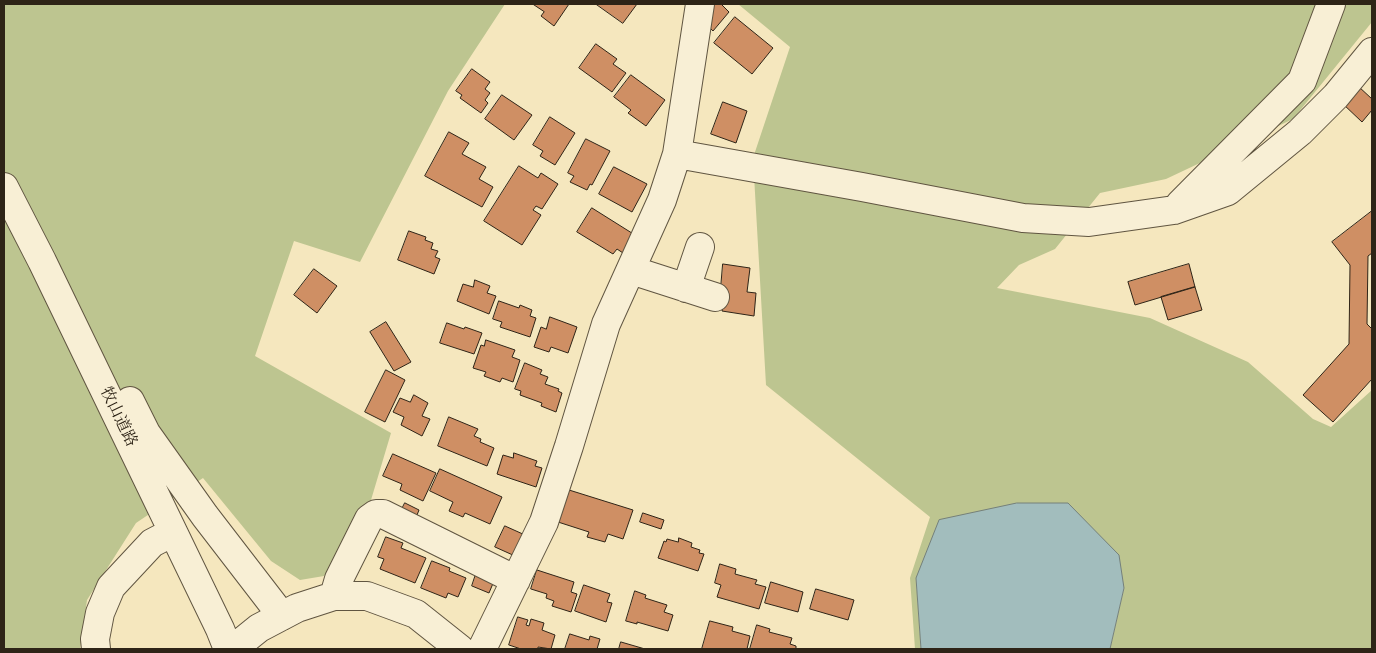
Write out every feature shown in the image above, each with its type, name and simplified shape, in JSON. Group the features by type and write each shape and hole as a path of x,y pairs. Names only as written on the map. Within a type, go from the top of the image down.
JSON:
{"street":[{"path":"482,649 544,522 606,324 662,200 677,154 700,4"},
{"path":"1174,210 1302,81 1332,4"},
{"path":"677,154 1022,218 1089,222 1174,210 1228,190 1300,132 1370,58"},
{"name":"牧山道路","path":"4,187 42,261 227,642"},
{"path":"686,288 700,246"},
{"path":"42,261 83,306 146,433 205,516 296,616"},
{"path":"631,270 715,297"},
{"path":"334,596 338,579 369,519 376,514 383,514 516,580"},
{"path":"96,649 95,639 100,613 110,587 152,543 173,532"},
{"path":"227,642 259,628 296,616 334,596 366,596 416,614 460,649"}],"green space":[{"path":"4,4 505,4 448,91 360,262 294,241 255,356 391,433 371,500 324,576 300,580 271,561 203,478 136,523 87,600 80,649 4,649"},
{"path":"738,4 1372,4 1372,22 1293,119 1166,179 1100,193 1055,249 1019,265 997,288 1150,318 1248,362 1313,419 1331,427 1372,390 1372,649 1110,649 1124,588 916,578 921,649 915,649 910,578 930,517 766,385 753,158 790,47"}],"water":[{"path":"1017,503 1068,503 1119,555 1124,588 1110,649 921,649 916,578 939,520"}],"building":[{"path":"533,4 569,4 554,26 541,16 544,12"},
{"path":"596,4 637,4 623,23"},
{"path":"714,4 721,4 729,12 713,31 708,26"},
{"path":"735,17 773,48 752,74 714,43"},
{"path":"596,44 617,59 613,64 626,73 612,92 579,68"},
{"path":"472,69 490,82 485,89 490,93 485,100 488,103 481,113 460,98 462,95 456,91"},
{"path":"631,75 665,100 646,126 628,113 631,110 614,97"},
{"path":"1358,86 1372,99 1372,110 1362,122 1342,103"},
{"path":"502,95 532,115 514,140 485,119"},
{"path":"723,102 747,111 736,143 711,134"},
{"path":"550,117 575,133 555,165 540,156 543,151 533,145"},
{"path":"449,132 469,143 462,154 486,167 479,179 493,187 482,207 425,176"},
{"path":"586,139 610,151 592,185 590,184 587,190 570,182 574,176 568,173"},
{"path":"519,166 538,178 541,173 558,184 542,209 536,206 533,210 541,215 522,245 484,221"},
{"path":"614,167 647,184 632,212 599,194"},
{"path":"592,208 635,235 623,253 617,249 613,254 577,232"},
{"path":"1372,211 1372,253 1368,256 1367,324 1372,329 1372,379 1333,422 1303,395 1349,344 1350,265 1332,242"},
{"path":"409,231 426,237 425,240 433,243 431,249 438,251 435,257 440,259 434,274 398,260"},
{"path":"723,264 750,268 747,292 756,293 754,316 722,311 725,289 721,288"},
{"path":"1189,264 1195,287 1135,305 1128,282"},
{"path":"314,269 337,286 317,313 294,295"},
{"path":"475,280 490,286 487,293 496,296 489,314 457,301 463,284 473,287"},
{"path":"1195,287 1202,310 1168,320 1161,297"},
{"path":"499,301 519,308 520,305 532,310 530,316 536,318 530,337 500,327 502,322 493,319"},
{"path":"550,317 577,327 568,353 551,347 549,352 534,347 541,327 546,329"},
{"path":"386,322 411,362 394,371 370,332"},
{"path":"447,323 482,333 474,354 440,343"},
{"path":"486,340 515,350 512,357 520,360 513,382 502,378 500,382 484,376 486,372 473,368 481,345 484,346"},
{"path":"525,363 542,370 540,374 548,377 545,384 559,389 558,391 562,393 556,412 541,406 542,403 520,395 521,391 515,389"},
{"path":"386,370 405,380 385,422 365,412"},
{"path":"414,395 428,403 422,416 430,419 422,436 401,425 404,417 393,412 400,398 410,402"},
{"path":"449,417 478,429 474,436 481,439 480,442 494,448 487,466 438,446"},
{"path":"514,453 537,461 535,466 542,468 536,487 497,474 503,455 513,458"},
{"path":"393,454 436,473 423,501 400,490 402,484 383,476"},
{"path":"440,469 502,497 490,524 465,513 463,517 449,511 453,502 430,491"},
{"path":"569,490 633,510 623,539 608,534 605,542 587,537 589,532 558,522"},
{"path":"405,503 419,510 415,520 400,513"},
{"path":"643,513 664,520 661,529 640,522"},
{"path":"505,526 525,535 515,556 495,547"},
{"path":"386,537 403,543 401,548 426,558 415,583 380,569 384,559 378,557"},
{"path":"679,538 692,543 691,547 700,550 699,553 704,554 698,571 658,558 664,541 666,542 667,539 678,542"},
{"path":"432,561 450,568 449,571 466,578 458,597 448,593 446,598 421,588"},
{"path":"720,564 736,569 735,574 757,580 755,584 766,587 759,609 717,597 721,585 715,583"},
{"path":"537,570 574,582 571,592 577,594 571,612 552,606 554,601 546,598 547,594 531,589"},
{"path":"476,574 494,581 489,593 472,586"},
{"path":"771,582 803,592 798,612 765,603"},
{"path":"584,585 610,594 607,602 612,603 606,622 575,611"},
{"path":"816,589 854,600 848,620 810,609"},
{"path":"635,591 646,595 645,598 667,605 664,612 673,615 668,631 637,622 637,624 626,621"},
{"path":"518,617 528,620 526,625 529,626 531,619 544,623 542,630 555,635 551,649 538,647 538,649 521,649 509,645"},
{"path":"710,621 733,627 732,631 750,636 747,649 702,649"},
{"path":"757,625 770,629 769,632 792,638 790,644 796,646 796,649 750,649"},
{"path":"570,634 589,640 590,636 600,639 597,649 565,649"},
{"path":"621,642 645,649 619,649"}]}
